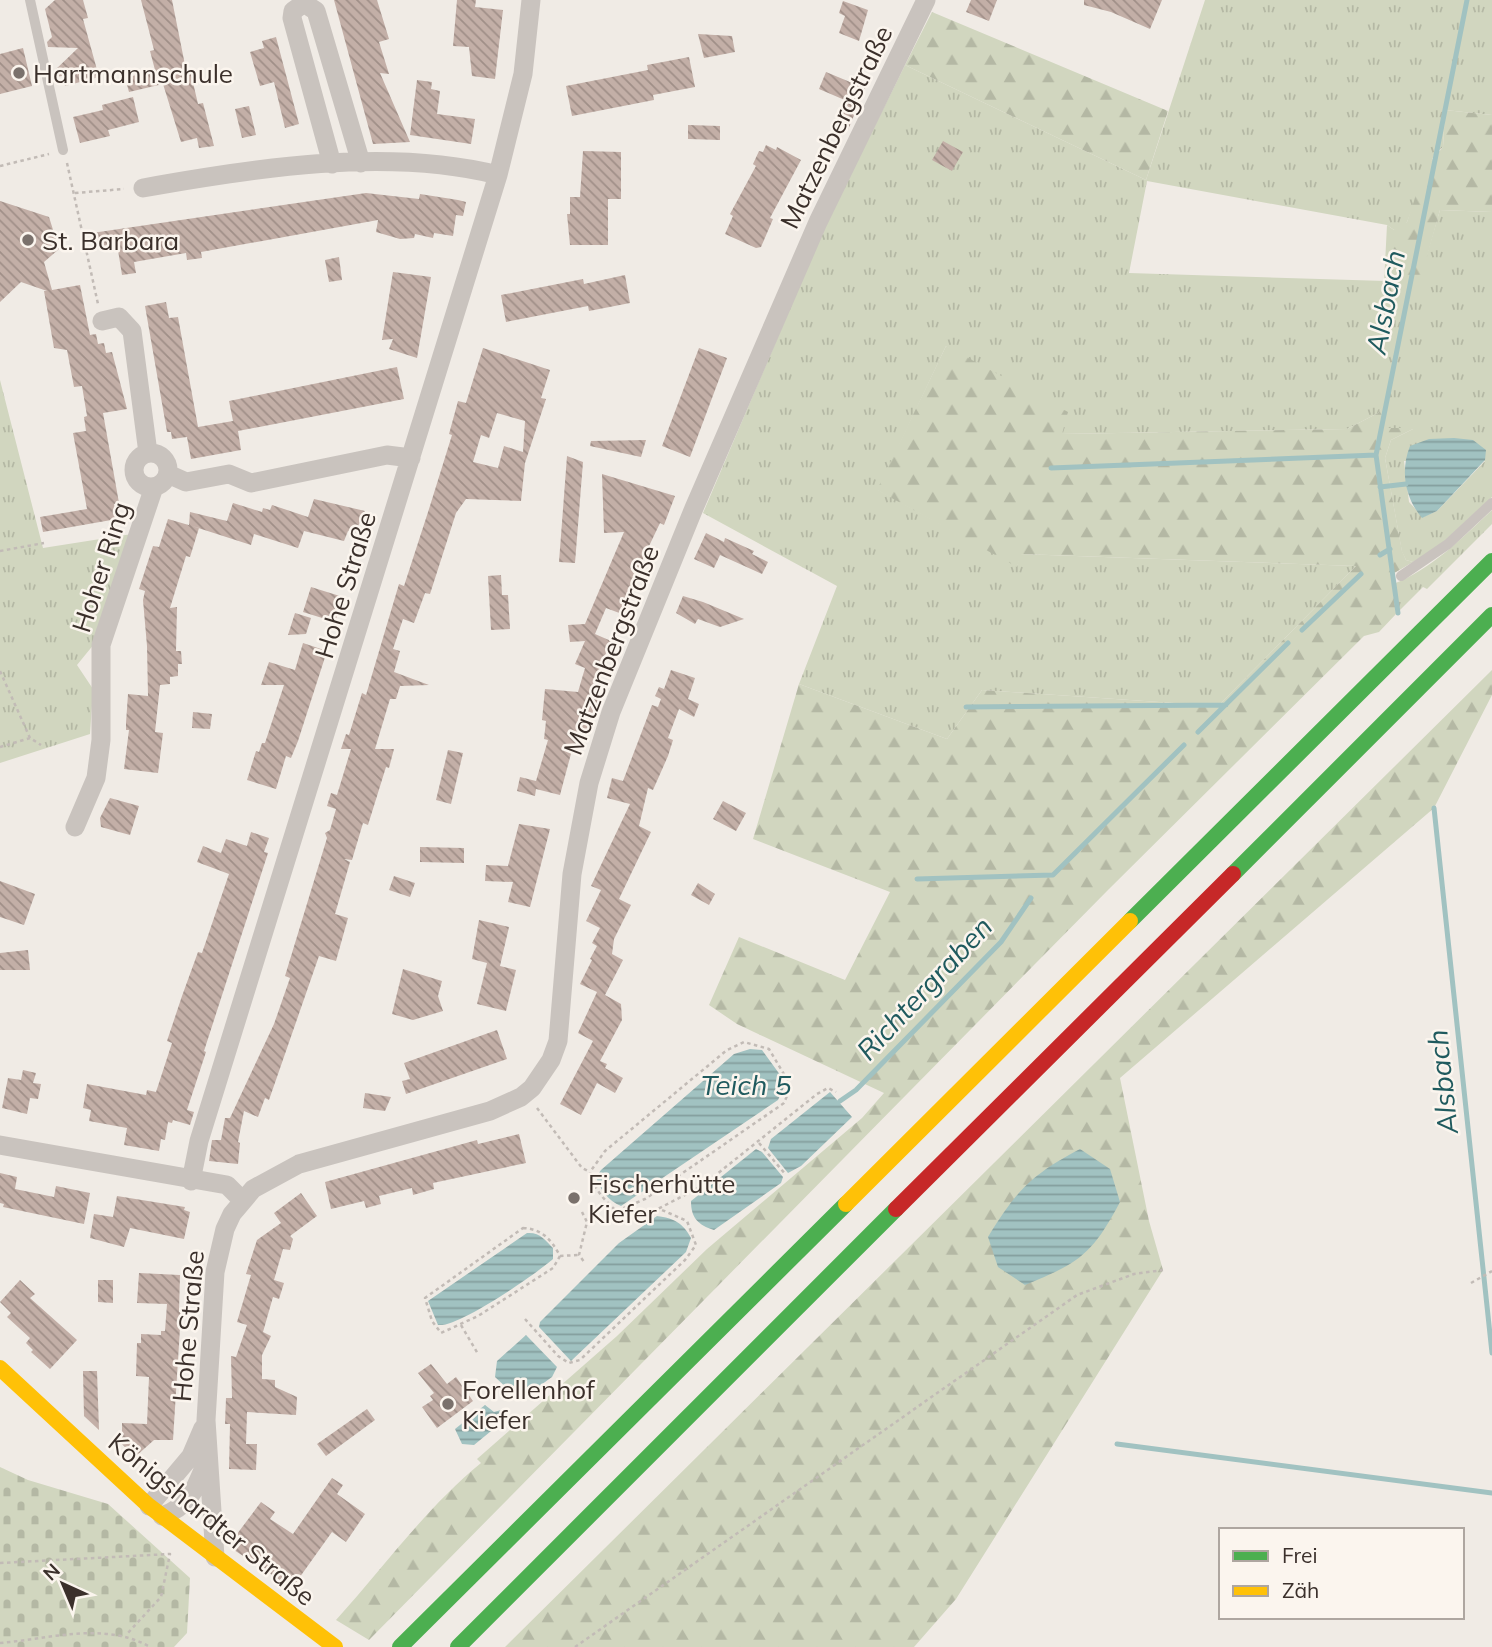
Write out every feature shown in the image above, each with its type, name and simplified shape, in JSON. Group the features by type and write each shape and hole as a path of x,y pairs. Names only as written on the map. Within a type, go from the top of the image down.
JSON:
{"main road":[{"path":"400,1647 1492,561"},
{"path":"458,1647 1492,615"},
{"name":"Königshardter Straße","path":"0,1368 156,1511 335,1647"}],"street":[{"name":"Hohe Straße","path":"191,1181 199,1141 498,175 523,74 531,0"},
{"name":"Matzenbergstraße","path":"243,1201 260,1184 299,1164 490,1111 527,1093 551,1060 560,1034 572,874 589,783 611,712 694,508 818,222 926,0"},
{"path":"332,164 292,18 298,5 304,3 316,11 361,163"},
{"path":"143,188 252,171 332,164 458,166 498,175"},
{"name":"Hoher Ring","path":"75,827 96,778 101,740 101,645 161,481 140,483 134,470 139,457 148,453 132,331 119,317 102,321"},
{"path":"148,453 162,456 168,464 161,481 186,482 229,474 251,483 387,455 411,458"},
{"path":"0,1145 191,1181 227,1185 243,1201"},
{"name":"Hohe Straße","path":"215,1557 206,1420 215,1272 225,1229 243,1201"},
{"name":"Hohe Straße","path":"156,1511 191,1456 206,1420"},
{"path":"156,1511 180,1510 209,1457"}],"lane":[{"path":"30,0 63,150"},
{"path":"1401,576 1448,544 1492,503"}],"path":[{"path":"0,166 63,150 75,193 102,321"},
{"path":"75,193 143,188"},
{"path":"0,551 44,543"},
{"path":"0,671 30,738 41,745"},
{"path":"0,747 30,738"},
{"path":"617,1211 645,1199 784,1103 791,1086 769,1049 744,1042 727,1049 605,1151 590,1172 592,1183 617,1211 631,1223 702,1186 817,1094 828,1088 836,1092"},
{"path":"527,1093 565,1148 582,1168 590,1172"},
{"path":"759,1143 786,1175"},
{"path":"525,1319 558,1356 569,1363 580,1360 685,1260 695,1245 687,1221 661,1209"},
{"path":"579,1255 587,1222 582,1212"},
{"path":"523,1228 537,1228 553,1242 560,1256 553,1268 534,1282 461,1325 441,1333 432,1321 425,1298 523,1228"},
{"path":"560,1256 579,1255"},
{"path":"579,1255 585,1263"},
{"path":"575,1647 1077,1296 1134,1274 1163,1270"},
{"path":"1471,1283 1492,1271"},
{"path":"461,1325 478,1354"},
{"path":"0,1563 170,1554 161,1597 127,1635"},
{"path":"0,1643 99,1632 127,1635 150,1647"}],"green space":[{"path":"1205,0 1492,0 1492,115 1445,110 1443,147 1434,155 1407,222 1401,229 1394,230 1387,225 1147,181 1129,273 1419,282 1440,210 1492,212 1492,497 1437,548 1413,562 1406,560 1402,552 1385,458 1391,440 1413,429 1381,429 1386,403 1378,413 1347,429 1061,434 946,346 878,490 1017,566 1020,554 1356,566 1218,706 982,690 947,739 799,684 837,586 703,513 825,226 905,65 1146,180","holes":["1404,461 1485,461 1437,511 1423,517 1409,502"]},
{"path":"932,12 1168,111 1146,180 905,65"},
{"path":"1445,110 1492,115 1492,212 1440,210 1420,282 1384,283 1387,225 1394,230 1407,222 1425,168 1443,147"},
{"path":"946,346 1068,412 1062,434 1347,429 1378,413 1387,400 1381,428 1415,428 1391,440 1385,458 1402,551 1406,560 1413,562 1391,575 1396,614 1379,632 1364,636 1108,890 369,1640 336,1620 441,1499 481,1463 477,1459 617,1336 707,1249 862,1118 884,1093 737,1024 709,1005 739,937 845,980 890,892 753,839 799,684 947,739 982,690 1218,706 1356,566 1021,554 1017,567 877,490"},
{"path":"0,380 43,548 132,534 99,638 77,665 93,689 90,734 0,763"},
{"path":"1492,510 1492,524 1427,589 1423,587 1396,614 1393,584 1433,562"},
{"path":"1492,670 1492,695 1434,808 1120,1078 1149,1221 1163,1270 956,1599 914,1647 505,1647"},
{"path":"0,1467 28,1480 108,1504 190,1578 187,1633 174,1647 0,1647"}],"water":[{"path":"1429,439 1473,440 1486,450 1485,460 1437,511 1422,518 1412,502 1406,484 1405,465 1410,446"},
{"name":"Teich 5","path":"750,1049 762,1050 786,1083 778,1100 621,1206 608,1198 596,1177 601,1170 734,1054"},
{"path":"830,1092 852,1117 801,1166 788,1173 768,1148 771,1139"},
{"path":"756,1149 762,1152 783,1177 781,1183 714,1230 704,1226 694,1216 691,1201"},
{"path":"1080,1149 1110,1169 1120,1202 1101,1234 1082,1255 1059,1270 1025,1285 998,1267 988,1237 1026,1185 1049,1167"},
{"name":"Forellenhof Kiefer","path":"657,1216 673,1220 685,1229 691,1238 686,1252 571,1361 539,1327 540,1322 619,1243"},
{"path":"527,1233 539,1235 553,1248 553,1259 479,1309 448,1324 438,1325 428,1301"},
{"path":"526,1335 557,1367 552,1377 524,1397 512,1393 495,1377 497,1361"},
{"path":"485,1405 494,1412 501,1410 507,1418 474,1445 462,1444 455,1429"}],"building":[{"path":"55,0 83,0 88,18 83,19 99,77 65,86 62,76 55,77 53,72 78,48 48,47 47,42 52,37 45,9"},
{"path":"141,0 172,0 187,75 191,74 198,104 203,103 214,146 199,148 197,138 181,142 163,84 129,92 125,78 155,70 150,51 154,50"},
{"path":"334,0 377,0 389,39 379,42 389,74 380,73 410,142 373,144"},
{"path":"457,0 476,0 475,7 503,10 495,79 472,76 469,47 453,46"},
{"path":"971,0 997,0 989,21 966,12"},
{"path":"1084,0 1162,0 1150,29 1111,12 1084,5"},
{"path":"843,1 868,10 859,41 839,33 845,16 839,13"},
{"path":"698,34 732,36 735,52 704,58"},
{"path":"276,37 299,124 285,128 274,82 260,86 250,52 264,48 262,41"},
{"path":"23,48 32,86 0,94 0,54"},
{"path":"689,57 695,87 653,95 654,100 572,116 566,86 648,70 647,65"},
{"path":"826,72 850,82 852,78 867,84 848,130 837,125 847,101 819,89"},
{"path":"417,80 432,82 431,89 440,91 437,114 475,119 471,144 410,135"},
{"path":"133,97 139,122 108,130 110,136 80,143 73,117 103,110 102,105"},
{"path":"249,106 256,135 242,138 235,109"},
{"path":"688,125 720,126 720,140 688,139"},
{"path":"943,141 963,152 952,171 932,160"},
{"path":"766,145 776,150 777,147 801,160 770,218 773,219 761,247 756,248 725,234 733,216 730,214 756,166 753,164 759,151 763,152"},
{"path":"583,151 621,152 621,199 608,199 608,245 570,245 567,214 570,214 570,197 580,197"},
{"path":"366,193 419,199 420,194 466,202 463,216 456,215 453,236 434,233 433,238 415,234 414,238 400,239 376,232 378,220 201,252 202,258 187,260 186,253 134,262 136,273 122,275 117,244 95,247 92,233"},
{"path":"0,201 49,217 59,249 44,262 52,290 80,285 90,335 96,334 98,344 104,343 106,353 112,352 127,409 103,413 119,503 114,504 117,519 43,532 40,517 87,509 73,433 86,431 84,417 87,416 82,386 74,387 67,350 54,348 44,291 47,291 21,282 0,302"},
{"path":"339,257 342,280 329,282 325,260"},
{"path":"393,272 431,277 417,358 389,349 393,339 382,340"},
{"path":"625,275 630,303 589,311 588,306 506,322 501,295 583,279 584,284"},
{"path":"166,302 169,318 178,317 198,427 233,421 229,401 397,367 404,399 238,431 241,450 191,459 187,437 172,439 171,432 167,432 145,306"},
{"path":"483,348 550,370 541,398 546,399 525,463 521,501 466,499 456,513 430,594 425,593 414,623 403,619 393,649 400,651 394,672 429,685 400,686 396,699 390,699 375,749 394,749 368,825 363,823 352,860 344,859 350,862 335,914 348,918 336,961 319,956 269,1100 265,1098 258,1117 244,1111 238,1142 238,1164 209,1161 212,1140 221,1140 225,1118 230,1118 274,1024 290,978 285,976 327,838 325,833 330,830 336,809 327,806 331,793 337,795 351,749 341,749 346,734 349,735 362,693 366,695 399,584 404,586 452,435 449,434 458,401 466,403","holes":["497,413 525,421 523,452 504,446 498,468 473,462 481,435 489,438"]},
{"path":"699,348 727,358 690,457 662,446"},
{"path":"646,440 641,457 590,446 591,441"},
{"path":"567,456 583,462 575,563 559,562"},
{"path":"602,474 675,496 664,525 660,523 641,563 622,614 606,608 595,634 611,641 590,692 601,696 580,753 572,750 560,795 536,789 535,796 517,791 520,777 536,781 548,740 544,739 546,721 542,720 545,689 578,692 585,668 575,664 585,641 570,642 568,625 585,624 624,532 604,533"},
{"path":"314,499 365,511 355,533 348,531 344,541 304,531 298,548 254,534 251,545 189,525 190,512 227,521 233,503 262,512 263,508 270,510 272,505 308,517"},
{"path":"168,519 199,528 190,557 186,556 170,608 177,607 176,651 181,651 182,664 178,664 178,676 170,677 170,684 160,685 155,732 163,733 158,773 124,769 129,730 126,730 128,694 148,696 143,600 145,591 139,589 153,546 159,547"},
{"path":"706,533 724,542 725,538 754,551 752,554 768,562 762,574 720,555 714,568 694,559"},
{"path":"501,575 502,595 508,595 510,629 491,630 488,576"},
{"path":"311,587 343,597 335,622 303,612"},
{"path":"683,596 744,619 720,627 698,619 695,624 676,613"},
{"path":"295,613 311,618 306,634 288,635"},
{"path":"303,643 327,651 298,741 291,758 286,756 276,789 247,780 256,751 259,752 262,743 265,743 284,685 261,685 269,662 295,670"},
{"path":"671,670 695,678 688,699 699,704 694,717 679,709 668,738 673,740 668,756 653,790 648,788 639,826 651,832 619,899 631,905 614,939 612,954 623,960 605,995 621,1004 622,1020 600,1061 607,1064 605,1068 623,1078 615,1093 597,1083 581,1115 560,1104 593,1041 578,1033 597,992 580,984 597,946 592,943 600,928 586,921 601,890 591,886 630,804 607,798 612,778 623,781 652,705 658,707 661,699 655,696 659,687 664,689"},
{"path":"193,712 212,714 210,729 192,728"},
{"path":"448,750 463,753 451,804 436,800"},
{"path":"110,798 139,806 130,835 101,827 100,818"},
{"path":"723,801 746,813 736,831 713,819"},
{"path":"519,824 550,829 530,907 508,902 513,882 485,881 486,865 508,866"},
{"path":"251,832 269,838 264,852 268,853 187,1110 194,1112 190,1125 173,1120 172,1123 168,1122 165,1140 161,1139 159,1151 124,1145 127,1128 89,1121 91,1110 83,1108 87,1084 146,1095 147,1090 156,1092 172,1043 167,1041 182,996 198,952 202,953 229,874 197,862 203,846 221,853 226,839 247,846"},
{"path":"420,847 464,848 464,863 420,862"},
{"path":"394,876 415,883 410,897 389,890"},
{"path":"0,881 35,894 24,925 0,917"},
{"path":"698,883 715,894 709,905 691,895"},
{"path":"479,920 509,927 500,966 516,970 506,1011 477,1004 487,963 472,959"},
{"path":"28,950 30,970 0,970 0,953"},
{"path":"403,969 442,981 438,996 443,1011 413,1020 392,1014"},
{"path":"497,1030 507,1059 406,1094 402,1081 410,1079 404,1063"},
{"path":"23,1070 36,1073 33,1083 41,1084 38,1099 30,1098 27,1114 2,1108 8,1078 21,1080"},
{"path":"365,1093 391,1097 385,1111 363,1108"},
{"path":"519,1134 526,1163 433,1183 434,1189 413,1195 412,1188 379,1196 381,1204 366,1208 364,1201 331,1209 325,1182 477,1140 478,1144"},
{"path":"0,1173 17,1177 15,1189 54,1197 56,1186 90,1193 84,1224 3,1207 4,1204 0,1203"},
{"path":"301,1193 317,1216 290,1236 293,1239 290,1250 283,1249 274,1280 284,1283 279,1299 273,1297 263,1332 271,1336 262,1355 262,1379 275,1380 275,1387 297,1397 296,1415 247,1412 246,1444 257,1444 256,1470 229,1469 230,1424 225,1424 226,1398 232,1398 231,1356 236,1357 247,1325 237,1322 251,1275 246,1274 257,1240 281,1223 274,1213"},
{"path":"117,1196 185,1207 184,1210 190,1212 184,1239 130,1228 124,1247 90,1238 94,1214 113,1217"},
{"path":"139,1273 180,1275 181,1312 173,1440 154,1440 135,1457 122,1444 122,1423 147,1424 149,1377 136,1376 137,1343 141,1343 141,1334 161,1335 161,1331 165,1331 167,1304 137,1303"},
{"path":"20,1280 35,1294 30,1298 77,1340 50,1369 31,1352 33,1350 26,1343 30,1338 7,1317 11,1313 0,1302"},
{"path":"98,1280 113,1280 113,1303 98,1302"},
{"name":"Forellenhof Kiefer","path":"431,1364 447,1384 456,1377 473,1401 437,1428 422,1407 433,1400 430,1396 434,1393 418,1373"},
{"path":"83,1371 97,1371 99,1430 84,1416"},
{"path":"367,1409 375,1420 326,1456 317,1444"},
{"path":"332,1478 343,1485 337,1494 365,1514 346,1542 332,1532 292,1588 231,1548 231,1542 261,1502 275,1512 270,1519 293,1534"}],"waterway":[{"name":"Alsbach","path":"1398,613 1376,455 1467,0"},
{"path":"1051,468 1376,455"},
{"path":"1380,487 1406,484"},
{"name":"Richtergraben","path":"1380,555 1390,549"},
{"name":"Richtergraben","path":"1302,630 1361,574"},
{"name":"Richtergraben","path":"1198,732 1288,643"},
{"path":"966,707 1226,705"},
{"name":"Richtergraben","path":"917,879 1053,875 1184,745"},
{"name":"Alsbach","path":"1434,808 1492,1353"},
{"name":"Richtergraben","path":"840,1101 856,1090 1001,942 1031,898"},
{"path":"1117,1444 1492,1493"}],"traffic: fast":[{"path":"1130,921 1492,561"},
{"path":"1233,874 1492,615"},
{"path":"400,1647 846,1204"},
{"path":"458,1647 896,1209"}],"traffic: slow":[{"path":"846,1204 1130,921"},
{"path":"0,1368 149,1506 335,1647"}],"traffic: jam":[{"path":"896,1209 1233,874"}],"place":[{"name":"Hartmannschule","path":"19,73"},
{"name":"St. Barbara","path":"28,240"},
{"name":"Fischerhütte Kiefer","path":"574,1198"},
{"name":"Forellenhof Kiefer","path":"448,1404"}]}
